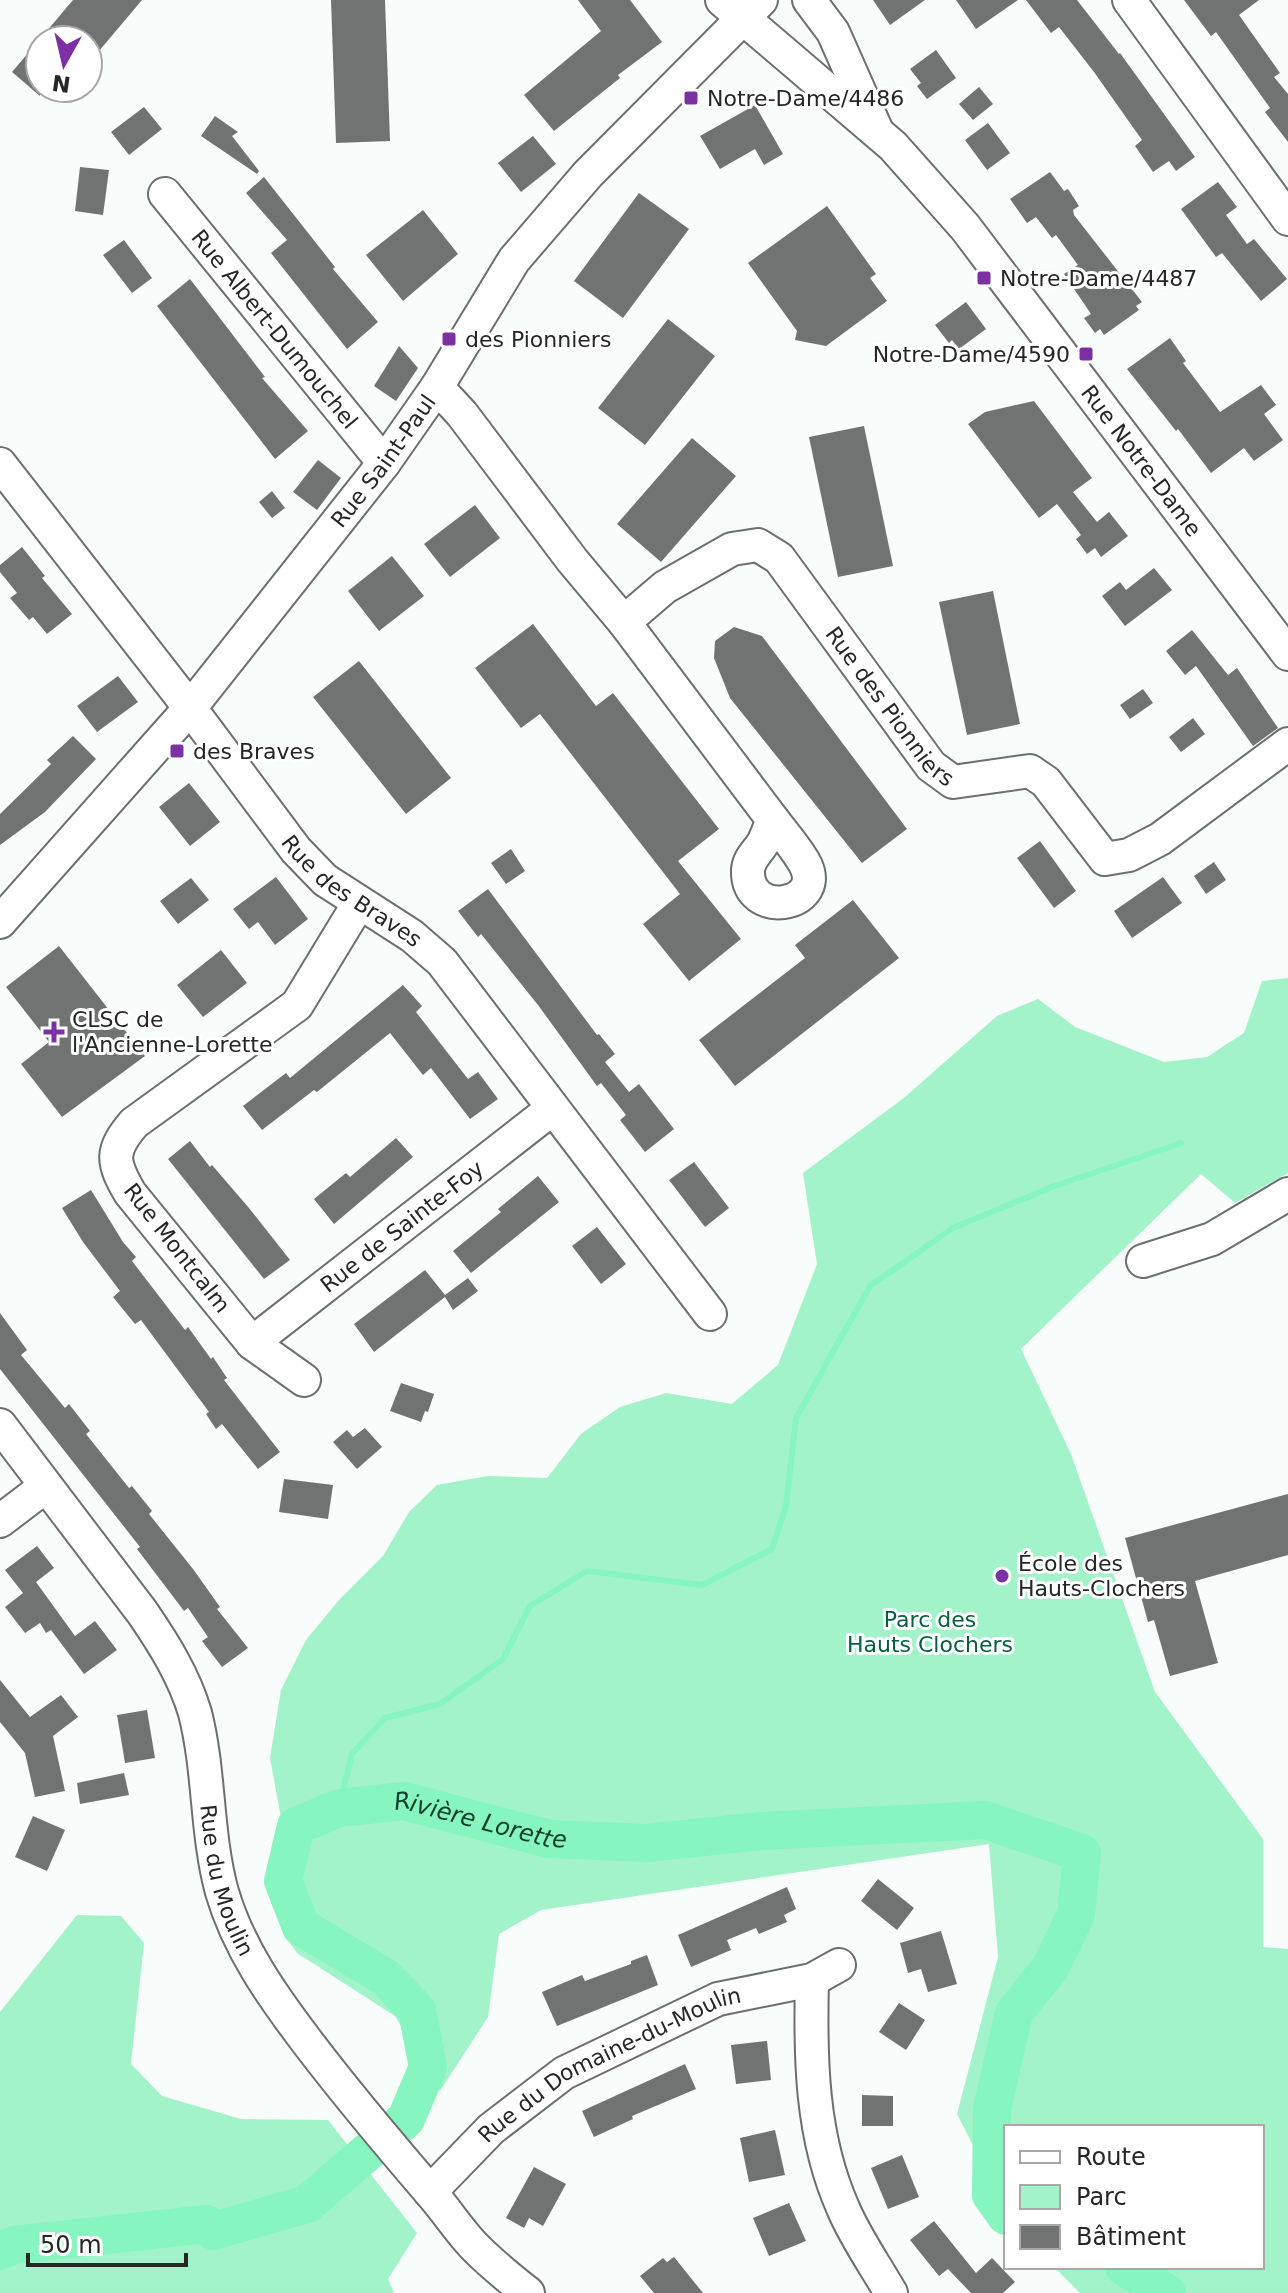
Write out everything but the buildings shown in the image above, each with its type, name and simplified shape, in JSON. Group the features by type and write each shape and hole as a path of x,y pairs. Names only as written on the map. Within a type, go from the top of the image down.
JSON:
{"street":[{"path":"809,0 833,32 877,132"},
{"path":"1129,0 1288,219"},
{"name":"Rue Notre-Dame","path":"741,7 877,132 965,227 1288,654"},
{"name":"Rue Saint-Paul","path":"0,922 190,708 384,463 437,387 514,260 741,7"},
{"name":"Rue Albert-Dumouchel","path":"165,194 384,463"},
{"path":"437,387 462,414 572,560 624,622 773,820"},
{"name":"Rue des Braves","path":"0,464 296,850 325,880 412,936 442,962 710,1314"},
{"name":"Rue des Pionniers","path":"624,622 665,587 732,549 758,545 779,558 931,766 953,782 1030,771 1046,782 1105,859 1129,855 1160,839 1288,744"},
{"name":"Rue Montcalm","path":"304,1380 252,1343 130,1193 118,1173 114,1153 122,1136 134,1123 297,1005 359,903"},
{"name":"Rue de Sainte-Foy","path":"252,1343 552,1109"},
{"path":"1143,1261 1212,1239 1288,1194"},
{"name":"Rue du Moulin","path":"0,1425 142,1612 174,1661 198,1727 211,1837 220,1883 232,1922 270,1991 407,2168 473,2245 528,2293"},
{"path":"0,1521 46,1486"},
{"name":"Rue du Domaine-du-Moulin","path":"430,2192 491,2129 564,2073 718,1999 826,1972 810,2055 823,2154 843,2209 891,2293"}],"green space":[{"name":"Parc des Hauts Clochers","path":"1288,978 1288,1173 1235,1203 1201,1174 1021,1349 1071,1454 1155,1692 1263,1839 1263,1947 1288,1949 1288,2293 1080,2293 1056,2269 1264,2269 1264,2125 1004,2125 1004,2206 957,2114 998,1957 989,1844 541,1910 499,1934 488,2017 440,2091 395,2016 297,1953 285,1936 285,1839 270,1758 281,1690 306,1640 339,1600 383,1556 409,1512 437,1485 488,1476 547,1478 581,1434 620,1407 666,1393 732,1404 778,1365 817,1264 803,1173 905,1097 997,1016 1038,999 1075,1027 1164,1062 1207,1057 1244,1033 1262,981"},
{"path":"77,1915 121,1916 144,1943 131,2064 162,2096 241,2119 328,2120 417,2233 388,2279 394,2293 0,2293 0,2012"}],"waterway":[{"path":"339,1808 352,1754 385,1718 440,1704 503,1659 530,1606 587,1571 702,1585 772,1549 786,1506 796,1418 870,1286 953,1228 1052,1187 1181,1143"},
{"name":"Rivière Lorette","path":"0,2251 14,2245 207,2224 213,2231 307,2204 406,2119 428,2067 417,2010 385,1977 301,1927 283,1881 296,1826 339,1808 404,1801 549,1839 647,1843 761,1831 985,1820 1082,1853 1076,1914 1050,1968 1014,2013 992,2109 991,2195 1004,2213"},
{"name":"Rivière Lorette","path":"1127,2269 1167,2293"}],"place":[{"name":"Notre-Dame/4486","path":"691,98"},
{"name":"Notre-Dame/4487","path":"984,278"},
{"name":"des Pionniers","path":"449,339"},
{"name":"Notre-Dame/4590","path":"1086,354"},
{"name":"des Braves","path":"177,751"},
{"name":"CLSC de l'Ancienne-Lorette","path":"54,1032"},
{"name":"École des Hauts-Clochers","path":"1002,1576"}]}
